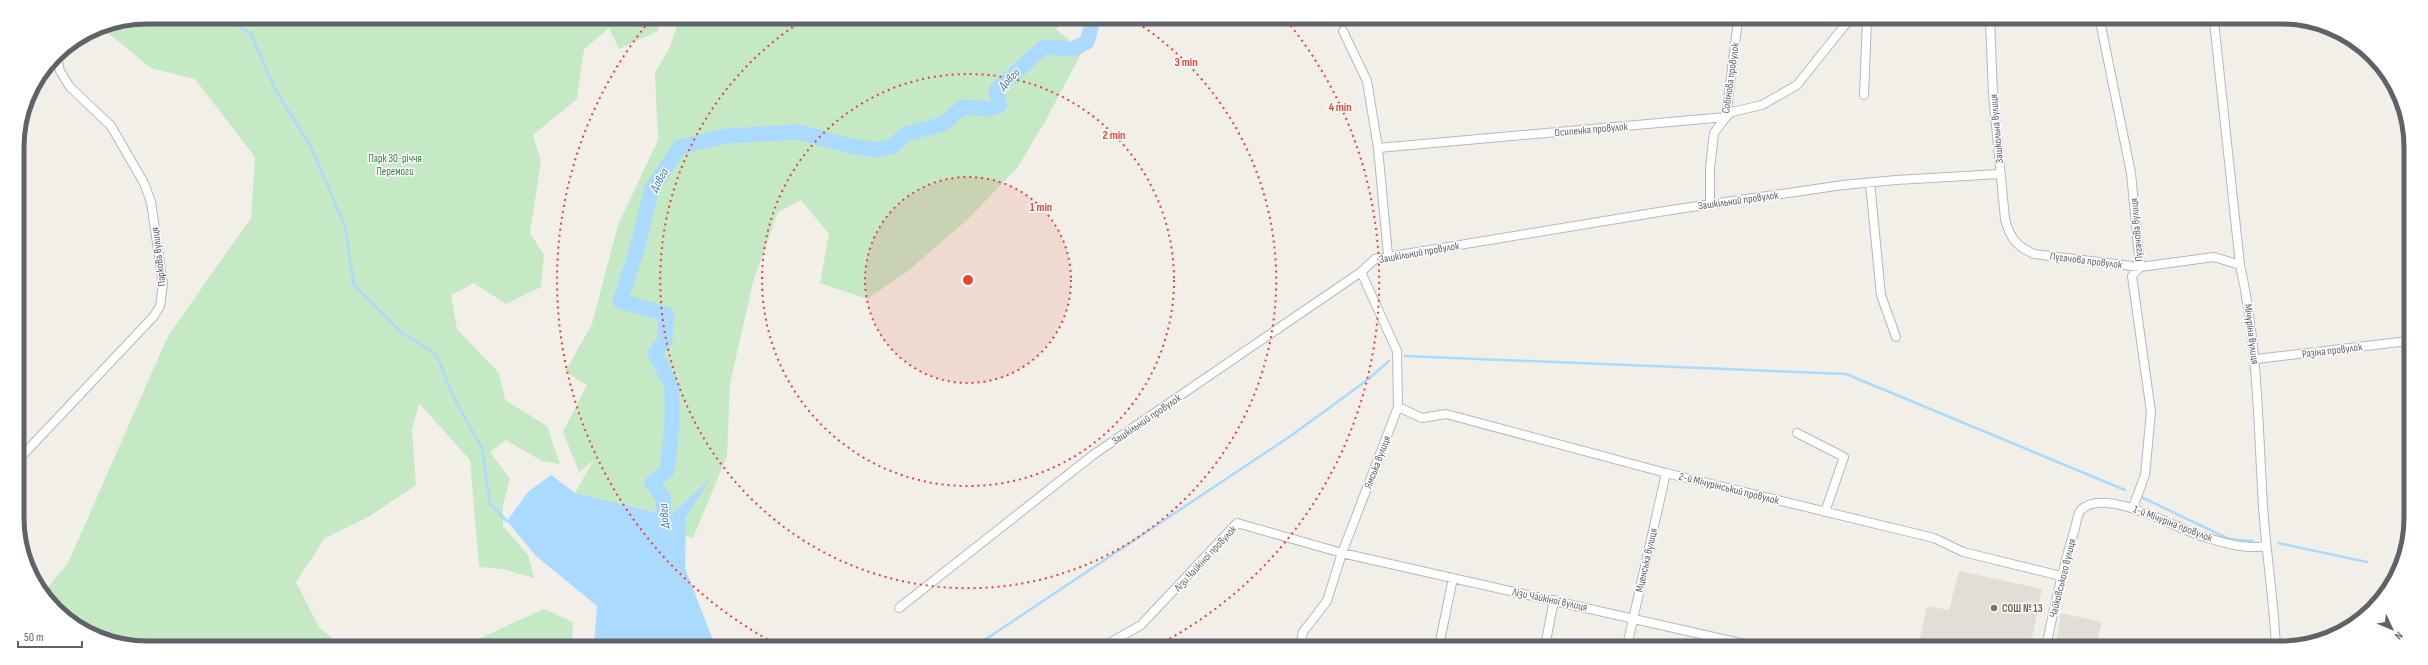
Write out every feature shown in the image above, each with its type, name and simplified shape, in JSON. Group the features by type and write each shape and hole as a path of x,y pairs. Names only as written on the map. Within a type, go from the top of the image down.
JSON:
{"street":[{"name":"Собінова провулок","path":"1710,204 1710,168 1714,133 1726,117 1738,24"},
{"name":"Осипенка провулок","path":"1378,148 1726,117 1732,112 1762,105 1797,85 1845,24"},
{"path":"1864,96 1867,24"},
{"name":"Зашкольна вулиця","path":"1990,24 1993,94 2000,174 2005,219 2010,236"},
{"name":"Пугачова вулиця","path":"2101,24 2131,173 2140,267 2132,276 2151,412 2145,475 2132,507"},
{"name":"Мічуріна вулиця","path":"2214,24 2240,265 2249,305 2256,359 2266,546 2275,641"},
{"path":"1343,31 1367,81 1378,148 1388,255"},
{"name":"Паркова вулиця","path":"24,454 154,316 160,306 163,284 151,202 144,183 111,126 70,87 60,71 58,63"},
{"name":"Зашкільний провулок","path":"899,608 1093,455 1361,272 1375,259 1388,255 1710,204 1870,183 2000,174"},
{"path":"1870,183 1882,295 1896,337"},
{"name":"Пугачова провулок","path":"2010,236 2020,248 2034,254 2140,267 2214,257 2240,265"},
{"name":"Ямська вулиця","path":"1301,641 1303,632 1327,601 1342,553 1398,407 1396,351 1361,272"},
{"name":"Разіна провулок","path":"2256,359 2404,341"},
{"name":"2-й Мічурінський провулок","path":"1398,407 1422,418 1446,414 1666,473 1934,538 1963,552 2061,576"},
{"path":"1797,433 1844,457 1825,512"},
{"name":"Мценська вулиця","path":"1628,641 1666,473"},
{"name":"1-й Мічуріна провулок","path":"2081,510 2092,503 2132,507 2200,535 2251,548 2266,546"},
{"name":"Чайковського вулиця","path":"2047,641 2061,576 2081,510"},
{"name":"Лізи Чайкіної провулок","path":"1114,641 1141,625 1237,523 1342,553"},
{"name":"Лізи Чайкіної вулиця","path":"1342,553 1633,617 1733,641"},
{"path":"1440,641 1453,578"},
{"path":"1546,641 1554,600"}],"shaded area":[{"name":"СОШ № 13","path":"1959,571 2042,589 2031,641 1919,641 1927,606 1949,610"},
{"path":"2061,613 2102,622 2097,641 2056,641"}],"green space":[{"name":"Парк 30-річчя Перемоги","path":"147,24 659,24 658,31 619,49 609,28 584,49 577,99 533,135 541,161 530,233 544,255 541,287 506,304 474,283 451,295 457,329 499,373 505,400 547,426 560,464 542,461 506,440 490,452 510,479 503,505 503,526 528,555 534,578 503,569 479,567 470,460 419,403 412,430 416,485 370,516 325,538 296,582 319,627 335,641 139,641 123,639 86,624 60,605 50,593 47,588 68,563 168,336 251,218 255,157 195,79 151,68 107,31 115,28"},
{"path":"678,24 1061,24 1056,30 1083,50 1046,120 1017,168 967,220 908,271 867,299 820,283 829,234 801,200 778,212 753,282 730,384 727,456 693,538 686,536 686,517 708,481 670,516 575,493 593,461 579,472 563,432 587,385 565,372 592,324 618,225 658,140 655,73 669,49"},
{"path":"544,609 573,622 572,641 474,641"}],"water":[{"path":"551,475 575,493 670,516 710,479 686,517 685,568 713,641 594,641 597,606 536,556 507,521 528,492"}],"waterway":[{"path":"237,24 251,34 275,89 311,147 345,227 354,285 402,333 436,354 455,400 482,448 490,504 507,521"},
{"name":"Довга","path":"665,534 663,497 652,483 667,471 672,425 672,387 655,353 665,341 666,314 620,301 638,246 652,188 680,147 726,136 799,132 846,145 877,150 893,146 906,134 943,124 963,107 989,109 1000,105 996,90 1044,47 1073,49 1087,42 1092,24"},
{"path":"1405,356 1846,374 2125,490"},
{"path":"983,641 1292,435 1366,381 1389,361"},
{"path":"2139,496 2229,539 2253,541"},
{"path":"2278,543 2367,562"}],"place":[{"name":"СОШ № 13","path":"1994,608"}]}
